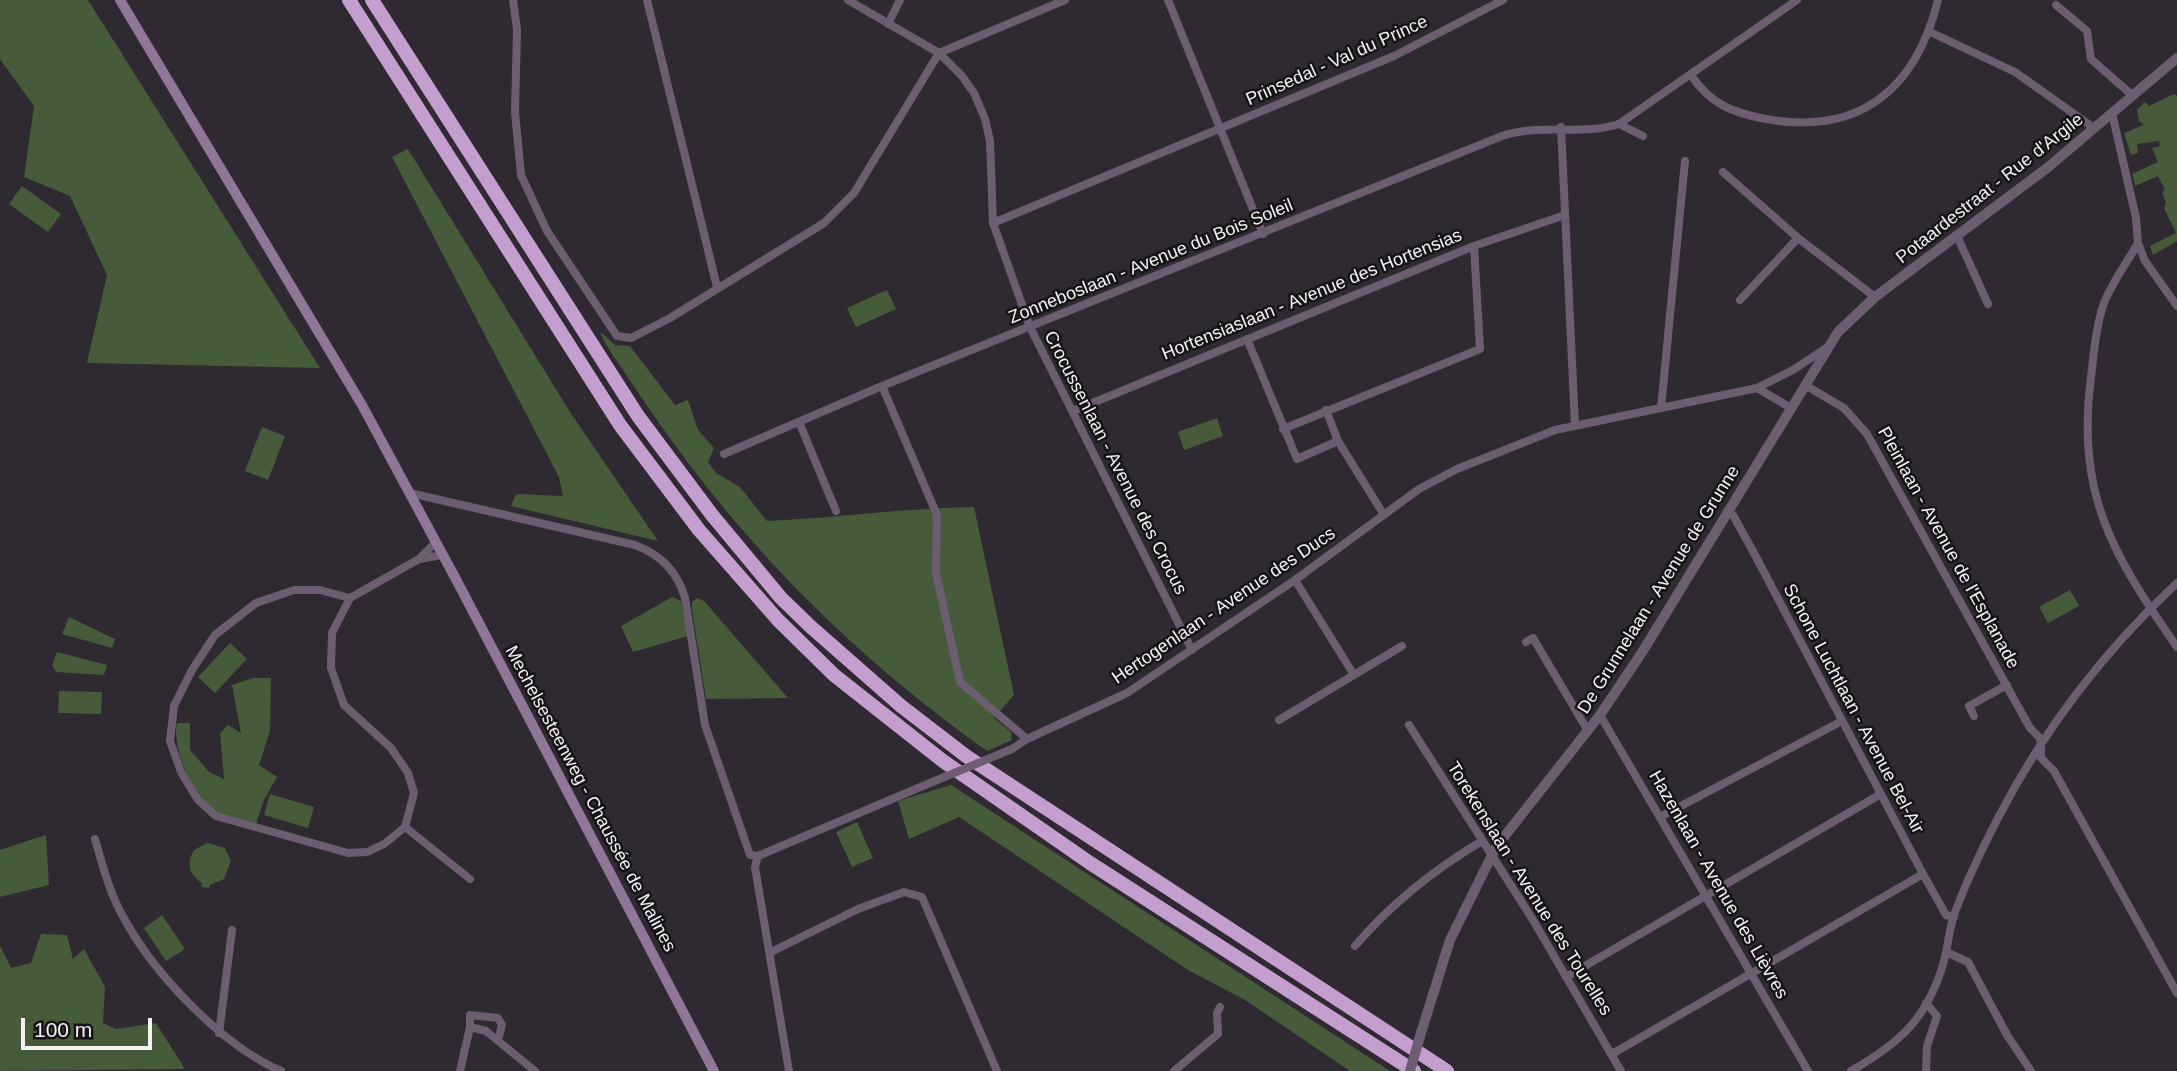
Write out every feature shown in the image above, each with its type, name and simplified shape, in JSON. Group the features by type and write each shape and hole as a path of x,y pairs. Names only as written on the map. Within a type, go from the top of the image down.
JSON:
{"highway":[{"path":"349,0 620,425 699,530 778,620 834,675 943,761 1090,863 1412,1071"},
{"path":"372,0 638,416 712,515 781,597 901,706 966,756 1447,1071"}],"main road":[{"name":"Mechelsesteenweg - Chaussée de Malines","path":"120,0 362,405 714,1071"}],"street":[{"path":"513,0 517,30 515,112 521,175 547,231 617,336 631,338 824,223 854,193 939,53 1065,0"},
{"path":"647,0 717,287"},
{"name":"Crocussenlaan - Avenue des Crocus","path":"848,0 939,53 967,82 985,119 990,141 993,223 1030,327 1192,650"},
{"path":"888,24 900,0"},
{"path":"1168,0 1263,234"},
{"name":"Prinsedal - Val du Prince","path":"993,223 1394,57 1503,0"},
{"path":"1619,124 1797,0"},
{"path":"1691,75 1710,99 1738,113 1781,121 1835,120 1860,111 1898,84 1912,66 1938,0"},
{"path":"2056,5 2087,31 2089,53 2093,61 2133,96"},
{"path":"1928,31 2015,72 2094,128"},
{"name":"Potaardestraat - Rue d'Argile","path":"1826,348 1849,320 1875,297 2094,128 2177,58"},
{"path":"2112,113 2136,218 2138,243 2145,261 2177,306"},
{"path":"1619,124 1643,135"},
{"name":"Zonneboslaan - Avenue du Bois Soleil","path":"724,454 882,386 1502,136 1529,129 1619,124"},
{"path":"1561,127 1575,425"},
{"path":"1661,408 1685,161"},
{"path":"1723,172 1798,238 1875,297"},
{"name":"Hortensiaslaan - Avenue des Hortensias","path":"1073,411 1474,246 1565,215"},
{"path":"1957,236 1988,304"},
{"path":"1740,300 1798,238"},
{"path":"2138,243 2108,294 2101,314 2089,390 2087,438 2093,484 2106,530 2126,570 2177,647"},
{"path":"1283,429 1480,349 1474,246"},
{"path":"1247,339 1297,459 1338,441"},
{"name":"De Grunnelaan - Avenue de Grunne","path":"1412,1071 1450,940 1490,856 1600,715 1641,654 1826,348"},
{"name":"Hertogenlaan - Avenue des Ducs","path":"758,856 1012,749 1027,739 1127,693 1295,580 1419,489 1467,464 1535,436 1575,425 1757,388 1794,370 1826,348"},
{"name":"Pleinlaan - Avenue de l'Esplanade","path":"1805,385 1843,408 1867,434 2030,728 2040,738 2041,758 2054,771 2177,993"},
{"path":"882,386 932,502 939,526 934,554 936,573 956,673 966,688 1027,739"},
{"path":"1757,388 1791,408"},
{"path":"1326,410 1338,441 1384,514"},
{"path":"799,422 836,511"},
{"path":"410,493 635,545 648,550 668,565 685,598 705,724 750,855 758,856 755,867 789,1071"},
{"name":"Schone Luchtlaan - Avenue Bel-Air","path":"1727,511 1733,515 1923,874 1946,915 1954,917"},
{"path":"350,598 320,590 294,590 257,603 215,635 192,670 174,706 170,741 181,772 198,800 216,816 348,853 366,852 384,844 405,827 414,793 408,773 391,748 344,705 331,668 332,633 350,598 419,559 436,542"},
{"path":"419,559 443,555"},
{"path":"1295,580 1354,675"},
{"path":"1851,1071 1901,1039 1920,1015 1946,952 1954,917 1999,816 2085,682 2150,608 2177,583"},
{"path":"1526,642 1533,638 1588,731"},
{"path":"1279,720 1402,646"},
{"path":"1974,716 1969,706 2007,685"},
{"name":"Hazenlaan - Avenue des Lièvres","path":"1600,715 1808,1071"},
{"path":"1660,817 1842,721"},
{"name":"Torekenslaan - Avenue des Tourelles","path":"1409,725 1621,1071"},
{"path":"1566,978 1881,794"},
{"path":"405,827 470,879"},
{"path":"95,839 107,881 125,920 156,964 219,1033 281,1071"},
{"path":"1355,946 1375,923 1422,883 1482,841"},
{"path":"1612,1054 1923,874"},
{"path":"771,952 858,909 904,892 922,897 997,1071"},
{"path":"219,1033 232,930"},
{"path":"1946,952 1968,962 2007,1035 2031,1071"},
{"path":"1926,1003 1935,1010 1937,1022 1927,1046 1926,1071"},
{"path":"1174,1071 1218,1034 1217,1013 1220,1007"},
{"path":"460,1071 470,1027 469,1017 474,1013 498,1018 502,1025 498,1040"},
{"path":"1920,1015 1937,1022"},
{"path":"470,1027 486,1031 535,1071"}],"green space":[{"path":"0,0 88,0 320,368 87,363 107,275 70,196 24,177 34,106 0,59"},
{"path":"2174,94 2177,96 2177,241 2153,255 2150,246 2176,233 2164,208 2166,203 2162,192 2165,190 2158,176 2135,186 2132,174 2158,162 2152,148 2160,146 2159,141 2137,144 2138,153 2131,155 2124,133 2144,125 2139,121 2137,110 2145,102 2149,106"},
{"path":"408,149 570,412 658,541 511,506 516,494 563,496 559,477 392,157"},
{"path":"22,186 61,214 48,232 9,204"},
{"path":"887,290 896,309 856,327 847,308"},
{"path":"601,332 615,345 630,346 675,405 688,400 698,430 714,448 708,462 716,473 740,487 767,521 974,507 1014,695 994,718 1011,732 1012,740 987,751 934,712 837,629 750,539 710,490 609,350"},
{"path":"1217,418 1223,436 1184,450 1178,432"},
{"path":"262,427 285,436 268,480 245,471"},
{"path":"2070,590 2079,606 2048,623 2039,607"},
{"path":"672,597 681,601 688,636 633,652 621,626"},
{"path":"697,598 704,601 788,698 706,699 692,610 692,602"},
{"path":"69,617 115,639 112,648 62,634"},
{"path":"230,643 247,659 215,693 198,677"},
{"path":"57,652 107,665 104,675 56,672 52,666"},
{"path":"253,678 271,678 270,731 259,765 277,777 264,800 256,824 218,814 201,799 181,759 176,733 177,723 190,723 190,750 209,772 224,779 220,733 228,725 241,733 232,685"},
{"path":"59,691 102,692 101,714 58,713"},
{"path":"951,785 1390,1071 1350,1071 1245,1000 1188,970 959,817 909,839 898,801"},
{"path":"270,794 314,807 308,828 264,815"},
{"path":"857,822 873,858 852,867 836,832"},
{"path":"46,835 49,885 0,897 0,850"},
{"path":"207,843 225,848 231,861 224,879 209,888 201,887 202,883 194,876 190,864 194,850"},
{"path":"162,915 185,949 166,961 144,928"},
{"path":"41,934 67,935 73,959 84,949 105,987 103,1023 116,1029 156,1023 185,1069 0,1071 0,946 11,968 31,963"}]}
